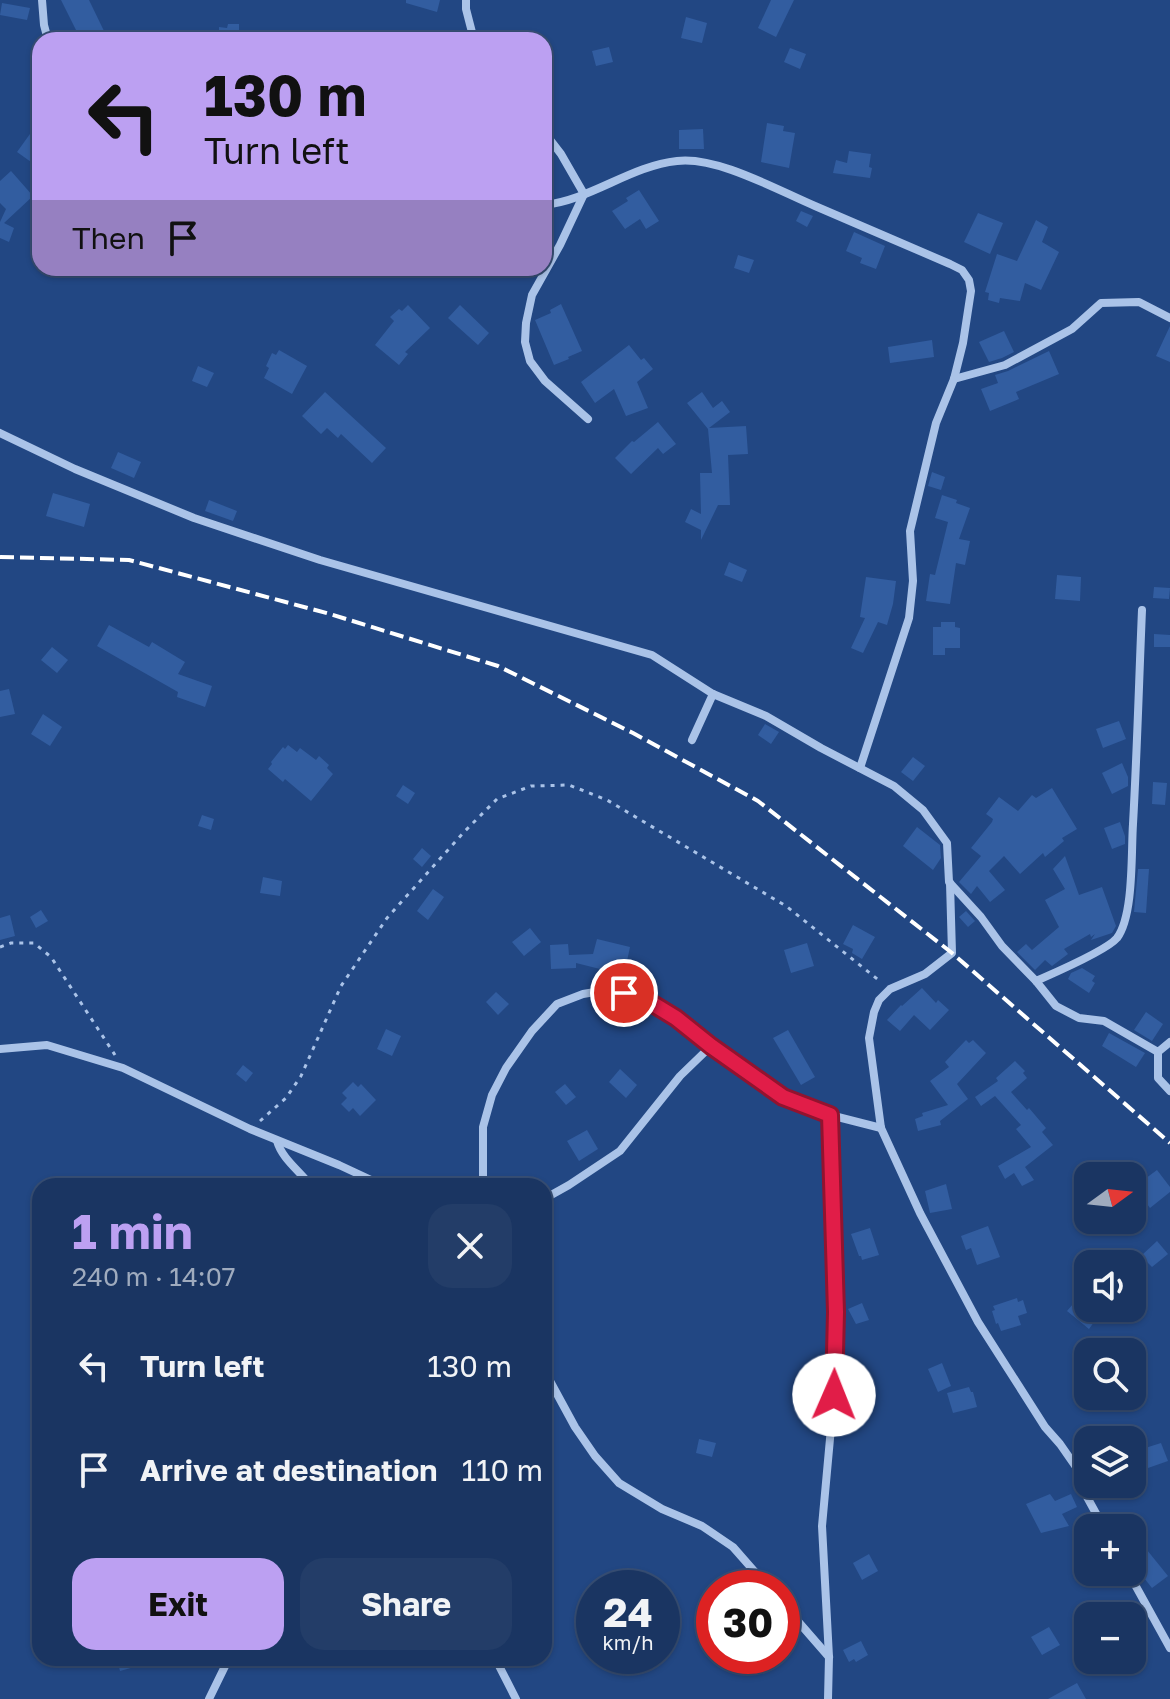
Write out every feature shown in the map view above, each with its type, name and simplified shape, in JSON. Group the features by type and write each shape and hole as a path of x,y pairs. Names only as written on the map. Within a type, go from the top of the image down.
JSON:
{"street":[{"path":"42,0 46,32"},
{"path":"466,0 472,32"},
{"path":"552,142 584,194"},
{"path":"552,204 657,164 699,160 748,177 950,264 962,270 969,280 971,291 963,343 954,379 936,423 910,531 913,581 909,618 860,768"},
{"path":"552,259 584,194"},
{"path":"543,276 532,295 526,323 525,342 530,361 545,381 588,419"},
{"path":"954,379 1005,365 1072,329 1101,303 1139,302 1170,318"},
{"path":"0,433 75,469 208,522 320,560 652,655 713,694 766,716 894,786 923,810 947,843 952,953 925,974 890,989 879,1000 874,1012 869,1038 881,1128 920,1213 978,1322 1045,1427 1076,1467 1096,1514"},
{"path":"1036,981 1115,940 1123,925 1130,882 1142,610"},
{"path":"692,740 713,694"},
{"path":"949,882 1056,1006 1079,1018 1104,1021 1158,1052"},
{"path":"483,1178 483,1127 492,1095 506,1068 532,1031 557,1004 583,994 607,990 640,996 676,1018 783,1097 830,1115 881,1128"},
{"path":"1158,1052 1170,1042"},
{"path":"0,1049 47,1045 123,1068 250,1129 367,1178"},
{"path":"552,1195 620,1151 680,1076 711,1046"},
{"path":"1158,1052 1158,1078 1170,1091"},
{"path":"828,1699 829,1657 822,1526 834,1395 836,1312 830,1115"},
{"path":"277,1141 280,1152 305,1178"},
{"path":"552,1385 575,1427 619,1483 662,1509 702,1526 733,1547 753,1570"},
{"path":"1136,1586 1170,1648"},
{"path":"800,1624 829,1657"},
{"path":"209,1699 225,1666"},
{"path":"499,1666 516,1699"}],"path":[{"path":"250,1129 286,1098 301,1076 341,986 387,918 497,799 531,786 569,785 607,800 786,906 890,989"},
{"path":"0,947 11,943 34,943 51,957 123,1068"}],"building":[{"path":"61,0 89,0 104,31 77,32"},
{"path":"406,0 440,0 437,12 406,3"},
{"path":"771,0 794,0 776,37 758,28"},
{"path":"2,3 30,8 27,20 0,15"},
{"path":"686,17 707,23 702,43 681,38"},
{"path":"228,24 239,24 239,32 219,32 219,27 227,28"},
{"path":"609,47 613,62 596,66 592,51"},
{"path":"790,48 806,54 800,69 784,62"},
{"path":"767,123 784,126 783,131 795,133 789,168 761,162"},
{"path":"703,129 704,149 679,149 679,130"},
{"path":"32,131 31,162 17,152"},
{"path":"849,151 871,154 870,178 833,173 836,160 847,163"},
{"path":"11,171 32,195 4,223 14,228 9,242 0,238 0,222 6,209 0,203 0,181"},
{"path":"639,190 659,221 646,229 640,219 625,229 612,211"},
{"path":"801,211 813,216 807,227 796,221"},
{"path":"978,213 1003,223 990,254 964,242"},
{"path":"1036,220 1048,227 1042,242 1059,252 1041,290 1025,283 1020,301 1000,298 999,303 988,300 989,293 985,292 997,254 1017,261"},
{"path":"854,232 885,246 876,269 860,263 862,258 846,251"},
{"path":"738,255 754,260 749,273 734,268"},
{"path":"561,304 582,351 554,365 535,320 551,313 550,310"},
{"path":"408,305 430,328 405,352 408,354 399,365 375,345 394,321 390,317"},
{"path":"460,305 489,333 478,345 448,318"},
{"path":"1170,326 1170,362 1156,356"},
{"path":"1004,331 1014,352 989,362 979,342"},
{"path":"932,340 934,357 890,363 888,347"},
{"path":"629,345 653,369 637,382 648,408 626,416 614,389 595,403 581,382"},
{"path":"279,350 307,366 292,394 264,378 272,353 276,355"},
{"path":"1049,351 1059,374 1016,392 1019,399 990,411 981,389 998,383 995,375"},
{"path":"198,366 214,373 207,387 192,381"},
{"path":"325,392 386,448 372,463 341,434 338,438 327,428 321,434 302,416"},
{"path":"702,392 713,408 722,401 730,412 709,428 746,426 748,454 728,455 730,505 718,505 701,540 701,530 685,522 691,509 701,514 700,473 712,473 708,429 687,403"},
{"path":"658,422 676,444 663,454 658,448 631,474 615,458"},
{"path":"118,452 141,462 134,478 111,468"},
{"path":"932,472 945,477 941,490 928,486"},
{"path":"53,493 90,504 84,527 46,516"},
{"path":"942,495 970,508 959,539 970,541 965,565 956,563 950,604 926,601 930,574 935,575 948,522 935,518"},
{"path":"209,500 237,511 233,521 205,511"},
{"path":"729,562 747,570 742,582 724,575"},
{"path":"1057,575 1081,577 1080,601 1055,599"},
{"path":"866,577 896,581 887,625 878,622 863,653 851,648 865,618 860,617"},
{"path":"1154,587 1170,588 1169,599 1153,598"},
{"path":"941,622 955,622 955,627 960,628 960,648 945,648 945,655 933,655 933,627 941,627"},
{"path":"109,625 149,647 152,642 185,662 178,674 212,686 205,707 177,697 178,692 97,646"},
{"path":"1154,634 1170,635 1170,647 1154,647"},
{"path":"52,647 68,660 57,673 41,660"},
{"path":"9,689 15,714 0,717 0,691"},
{"path":"43,714 62,727 50,746 31,734"},
{"path":"1119,721 1126,739 1103,748 1096,729"},
{"path":"765,724 779,732 771,744 758,735"},
{"path":"288,745 297,752 300,748 316,760 319,756 333,774 311,801 268,769 283,747 285,749"},
{"path":"913,757 925,766 913,781 901,772"},
{"path":"1122,763 1128,786 1112,794 1102,773"},
{"path":"1153,782 1167,783 1165,805 1152,804"},
{"path":"403,785 415,793 408,804 396,796"},
{"path":"1052,788 1077,829 1020,874 1004,856 989,871 1005,890 990,902 977,886 971,894 959,882 981,856 971,848 992,822 993,819 986,814 999,797 1018,811 1032,795 1036,798"},
{"path":"202,815 214,819 211,830 198,826"},
{"path":"1120,822 1125,844 1112,849 1104,828"},
{"path":"917,827 940,845 941,858 933,870 903,846"},
{"path":"422,848 431,856 422,867 413,859"},
{"path":"1065,856 1079,895 1102,887 1116,926 1112,933 1091,940 1095,934 1091,937 1090,934 1064,949 1068,954 1052,966 1045,960 1035,970 1017,952 1026,944 1032,950 1059,927 1045,900 1065,889 1053,869"},
{"path":"1138,869 1149,869 1146,913 1134,912"},
{"path":"263,877 282,881 280,896 260,893"},
{"path":"433,889 444,897 428,920 417,911"},
{"path":"41,910 48,921 36,928 30,917"},
{"path":"966,911 975,921 968,927 959,917"},
{"path":"10,915 15,936 0,940 0,918"},
{"path":"853,925 875,937 862,959 843,944"},
{"path":"530,928 541,942 524,956 512,942"},
{"path":"597,939 630,947 624,975 576,963 576,968 551,969 550,945 568,944 569,955 593,954"},
{"path":"807,943 814,966 791,973 784,950"},
{"path":"1082,968 1095,976 1089,993 1068,979 1071,973"},
{"path":"922,988 936,1003 938,1000 949,1010 930,1030 914,1015 900,1031 887,1020"},
{"path":"496,992 509,1004 498,1015 486,1002"},
{"path":"1146,1012 1163,1024 1152,1041 1134,1030"},
{"path":"386,1029 401,1036 392,1056 377,1049"},
{"path":"788,1030 815,1077 801,1085 773,1038"},
{"path":"1109,1033 1145,1053 1136,1067 1102,1046"},
{"path":"966,1040 969,1043 973,1040 986,1053 957,1084 968,1099 940,1121 941,1125 918,1131 915,1119 923,1116 922,1113 948,1105 930,1081 949,1067 945,1062"},
{"path":"1015,1061 1025,1071 1023,1073 1027,1078 1011,1092 1046,1128 1042,1132 1053,1145 1025,1167 1034,1180 1022,1186 1014,1173 1005,1179 998,1166 1031,1147 1016,1129 1021,1125 995,1096 981,1106 975,1097 998,1081 996,1078"},
{"path":"243,1065 253,1073 246,1082 236,1074"},
{"path":"620,1069 637,1085 626,1098 609,1082"},
{"path":"353,1082 358,1087 361,1084 376,1100 360,1116 353,1108 349,1112 341,1104 347,1098 342,1093"},
{"path":"565,1084 576,1097 566,1105 555,1092"},
{"path":"587,1130 598,1149 579,1161 567,1141"},
{"path":"1157,1170 1170,1187 1170,1192 1150,1208 1146,1203 1146,1178"},
{"path":"946,1184 952,1209 930,1213 925,1191"},
{"path":"988,1226 1000,1257 977,1265 971,1248 966,1250 961,1236"},
{"path":"870,1228 879,1255 862,1260 851,1234"},
{"path":"1157,1241 1168,1254 1152,1267 1146,1261 1146,1251"},
{"path":"1017,1298 1018,1302 1023,1300 1027,1313 1018,1316 1021,1325 1001,1331 996,1324 993,1306"},
{"path":"862,1303 869,1320 856,1324 848,1309"},
{"path":"1074,1303 1074,1317 1067,1311"},
{"path":"1080,1322 1094,1322 1089,1329"},
{"path":"942,1363 951,1386 938,1392 928,1369"},
{"path":"969,1387 977,1407 953,1413 947,1393"},
{"path":"699,1439 716,1443 712,1457 696,1453"},
{"path":"1161,1443 1168,1461 1148,1468 1146,1448"},
{"path":"1050,1494 1055,1501 1071,1494 1077,1507 1062,1514 1069,1526 1041,1533 1026,1504"},
{"path":"1146,1551 1168,1576 1152,1588 1146,1580"},
{"path":"869,1554 878,1571 862,1580 853,1563"},
{"path":"1049,1627 1060,1645 1042,1655 1031,1637"},
{"path":"861,1641 868,1655 856,1662 854,1659 849,1662 843,1650"},
{"path":"119,1666 138,1666 120,1671"},
{"path":"1077,1683 1086,1699 1048,1699"}],"railway":[{"path":"0,557 129,560 330,614 498,666 633,733 758,801 952,953 1170,1143"}],"route":[{"path":"624,993 640,996 676,1018 783,1097 830,1115 836,1312 834,1395"}]}
